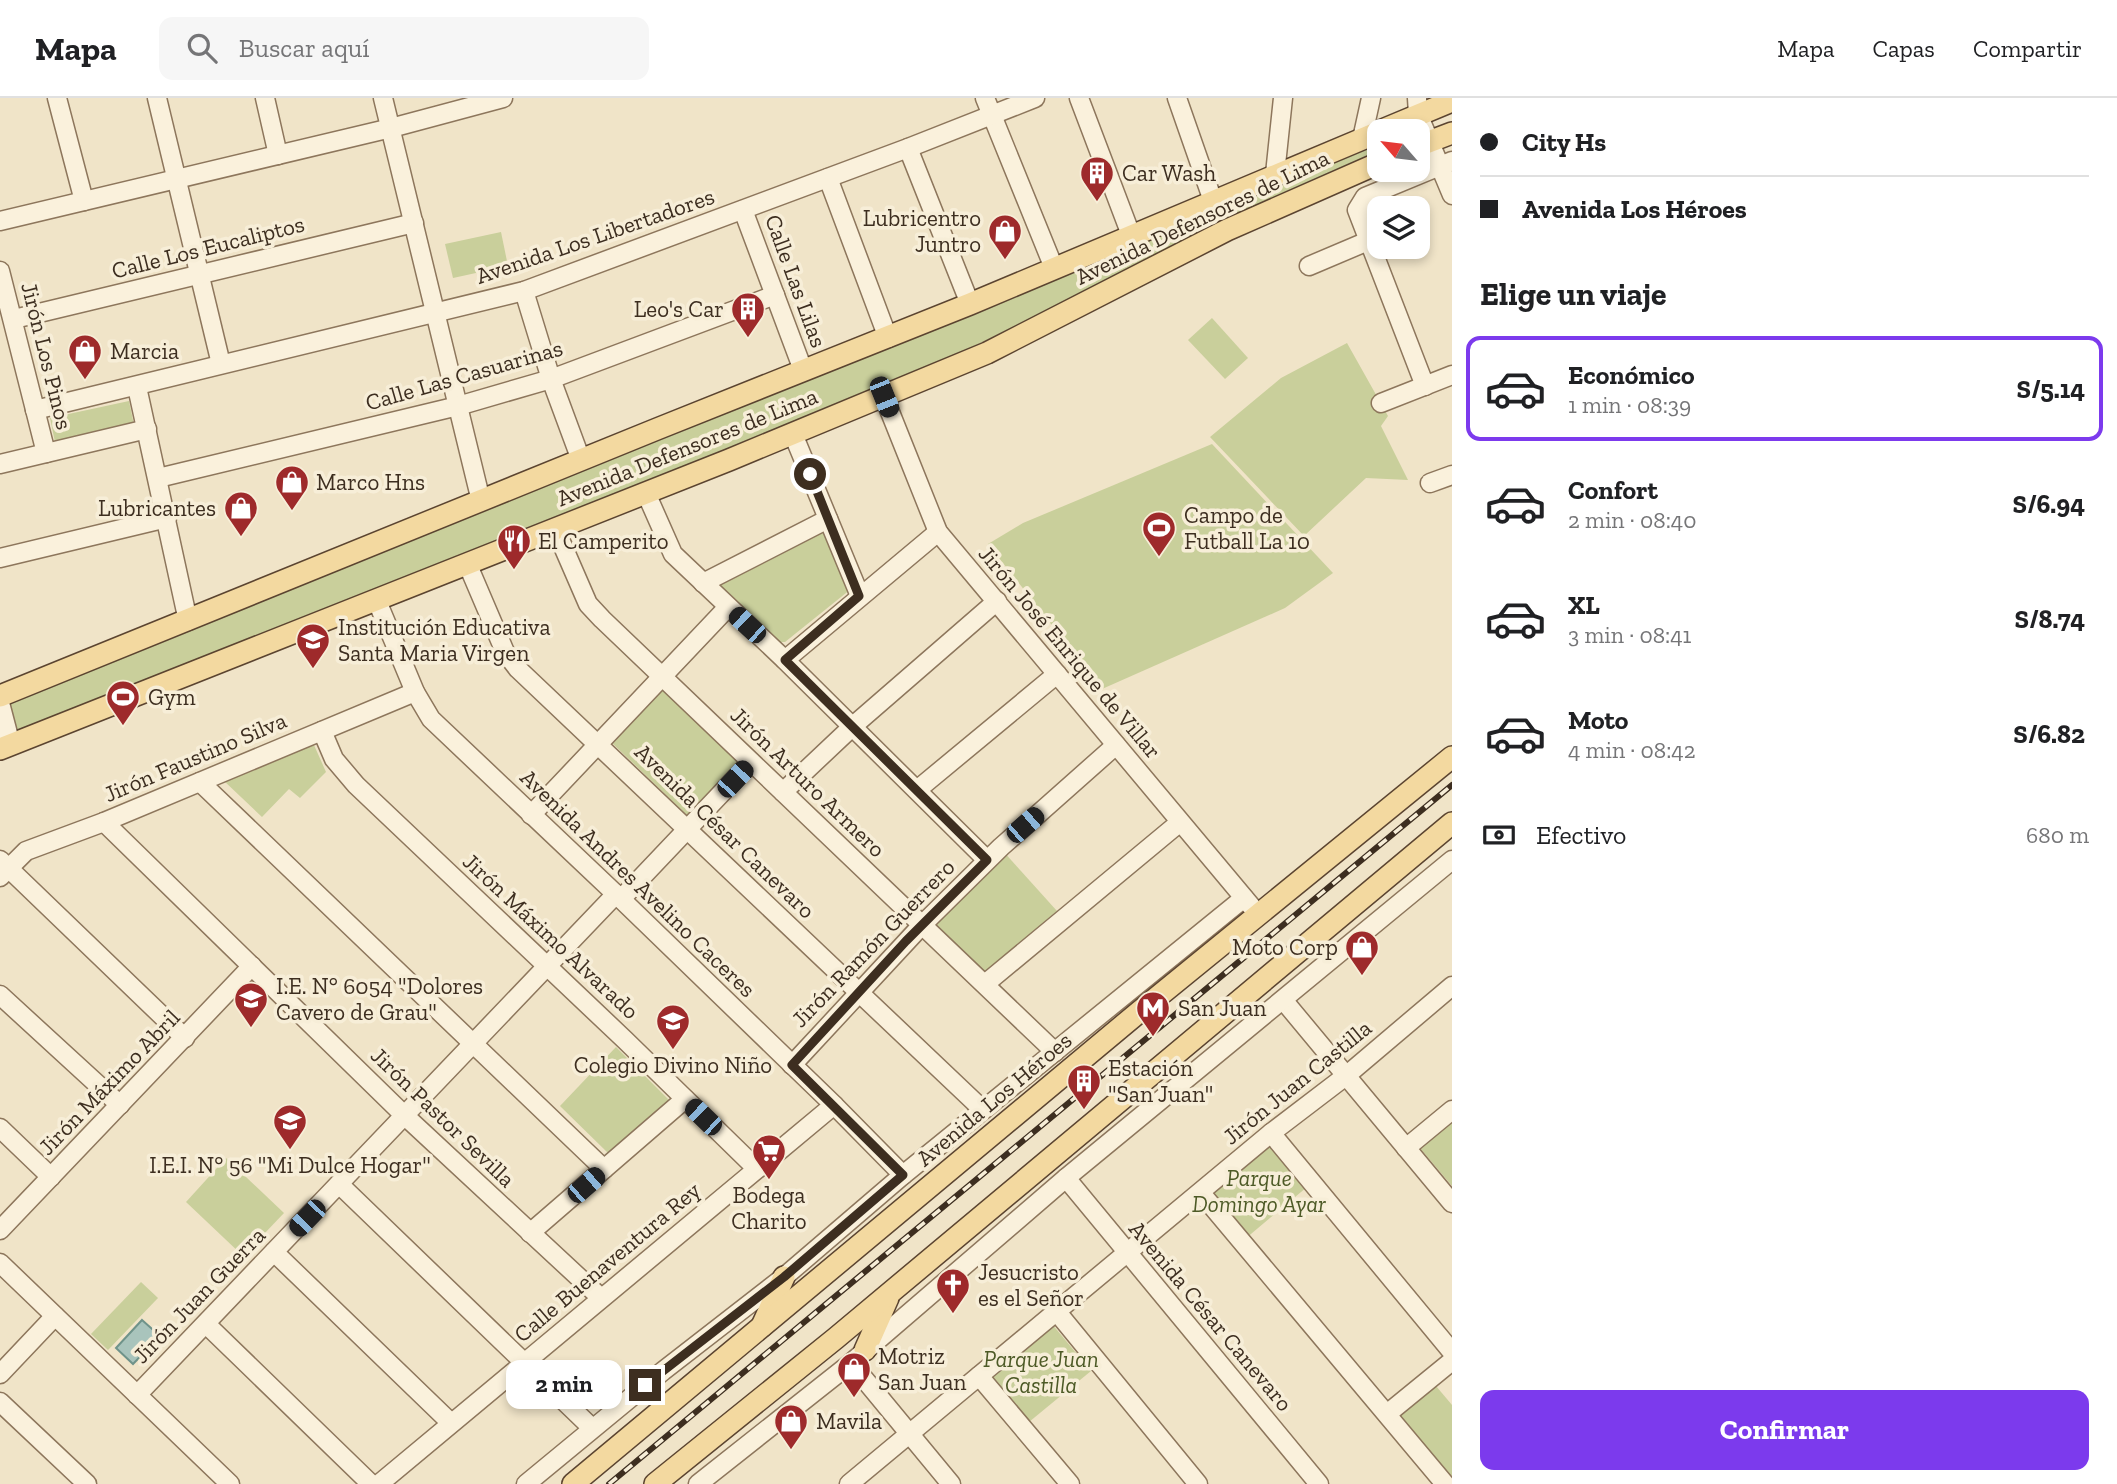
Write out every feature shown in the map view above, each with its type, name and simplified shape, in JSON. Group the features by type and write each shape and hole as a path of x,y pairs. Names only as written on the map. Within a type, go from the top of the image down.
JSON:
{"main road":[{"name":"Avenida Defensores de Lima","path":"1398,119 1418,106 1452,101"},
{"path":"1430,142 1452,133"},
{"name":"Avenida Defensores de Lima","path":"0,696 803,370 888,338 1367,137"},
{"name":"Avenida Defensores de Lima","path":"5,747 884,397 987,353 1227,230 1367,168"},
{"name":"Avenida Los Héroes","path":"573,1484 1139,1012 1452,757"},
{"path":"655,1484 890,1293 963,1229 1452,823"},
{"path":"1419,851 1452,846"},
{"path":"760,1330 784,1277"},
{"path":"858,1357 890,1293"}],"street":[{"path":"57,98 83,201"},
{"path":"157,98 222,364"},
{"path":"265,98 278,155"},
{"path":"383,98 481,501"},
{"path":"0,221 391,128 479,101 503,98"},
{"path":"985,98 1055,268"},
{"name":"Avenida Los Libertadores","path":"35,410 524,291 1035,98"},
{"path":"1079,98 1131,235"},
{"path":"1177,98 1213,201"},
{"path":"1185,117 1187,98"},
{"path":"1275,174 1283,98"},
{"path":"1371,98 1373,119"},
{"path":"908,148 970,304"},
{"path":"1430,149 1446,163 1452,195"},
{"path":"1367,196 1446,163"},
{"path":"828,178 888,338"},
{"path":"1367,196 1358,206 1357,215 1367,239"},
{"name":"Calle Las Lilas","path":"743,210 803,370"},
{"name":"Calle Los Eucaliptos","path":"14,320 414,223"},
{"path":"1309,266 1367,241"},
{"path":"1375,259 1425,386"},
{"name":"Jirón Los Pinos","path":"0,271 46,453"},
{"path":"524,291 551,379 581,460"},
{"name":"Calle Las Casuarinas","path":"158,478 458,406 551,379 775,295"},
{"path":"1381,403 1452,375"},
{"path":"138,387 188,621"},
{"name":"Jirón José Enrique de Villar","path":"884,397 938,531 1258,915"},
{"path":"0,464 147,429"},
{"path":"793,434 859,596"},
{"path":"1430,483 1452,475"},
{"path":"646,493 673,554 853,726 987,860"},
{"path":"0,558 167,518"},
{"path":"703,583 828,519"},
{"name":"Jirón Arturo Armero","path":"555,528 588,604 1055,1052"},
{"path":"785,660 938,531"},
{"name":"Avenida César Canevaro","path":"467,563 505,652 518,669 983,1110"},
{"name":"Avenida Andres Avelino Caceres","path":"377,601 415,692 431,719 619,897 903,1175"},
{"path":"783,792 853,726 997,601"},
{"path":"531,815 728,607"},
{"path":"917,790 1057,674"},
{"name":"Jirón Faustino Silva","path":"3,869 26,851 104,822 415,692"},
{"path":"0,703 5,747"},
{"name":"Jirón Máximo Alvarado","path":"322,731 334,759 356,785 757,1169"},
{"name":"Jirón Ramón Guerrero","path":"792,1065 858,992 987,860 1116,746"},
{"name":"Jirón Juan Guerra","path":"137,1395 547,966 687,829 751,762"},
{"path":"200,782 604,1170"},
{"name":"Jirón Pastor Sevilla","path":"104,822 404,1115 601,1298"},
{"path":"985,984 1179,823"},
{"path":"698,1484 858,1357 1066,1178 1452,860"},
{"path":"3,869 184,1038"},
{"name":"Avenida Los Héroes","path":"526,1484 784,1277 903,1175 1244,898"},
{"name":"Jirón Máximo Abril","path":"0,1230 253,966"},
{"name":"Jirón Juan Castilla","path":"849,1484 1452,986"},
{"path":"0,995 120,1105"},
{"path":"1284,1001 1452,1203"},
{"path":"530,1233 685,1099"},
{"name":"Calle Buenaventura Rey","path":"379,1484 834,1105"},
{"path":"1406,1148 1452,1110"},
{"path":"0,1128 51,1177"},
{"path":"1271,1133 1452,1352"},
{"name":"Avenida César Canevaro","path":"1066,1178 1319,1484"},
{"path":"339,1184 593,1428"},
{"path":"1201,1193 1445,1484"},
{"path":"274,1252 451,1423"},
{"path":"0,1263 228,1483"},
{"path":"1057,1312 1198,1484"},
{"path":"0,1374 55,1316"},
{"path":"206,1324 371,1484"},
{"path":"858,1357 910,1434 951,1484"},
{"path":"1387,1414 1452,1361"},
{"path":"979,1376 1070,1484"},
{"path":"0,1402 87,1484"}],"green space":[{"path":"1367,143 1367,159 1223,221 1217,209"},
{"path":"1211,208 1219,227 892,386 18,731 7,701"},
{"path":"501,232 508,266 453,278 445,244"},
{"path":"1212,318 1248,358 1225,379 1188,340"},
{"path":"1347,343 1388,416 1381,426 1408,480 1366,478 1304,536 1210,437 1281,378"},
{"path":"129,401 134,425 55,442 50,418"},
{"name":"Campo de Futball La 10","path":"1212,444 1333,573 1285,608 1102,689 988,544 1023,523"},
{"path":"827,530 851,589 785,642 780,642 721,586 721,580"},
{"path":"663,686 741,760 688,816 610,741"},
{"path":"314,745 326,772 300,798 289,789 262,817 223,780"},
{"path":"1003,851 1057,911 984,974 931,922"},
{"path":"616,1047 670,1101 608,1153 560,1106"},
{"path":"1452,1121 1452,1186 1420,1148"},
{"name":"Parque Domingo Ayar","path":"1271,1144 1307,1187 1245,1239 1210,1196"},
{"path":"226,1158 284,1213 243,1256 186,1202"},
{"path":"141,1282 158,1298 108,1350 91,1334"},
{"name":"Parque Juan Castilla","path":"1052,1324 1091,1371 1029,1422 990,1375"},
{"path":"1436,1386 1452,1405 1452,1475 1448,1479 1398,1417"}],"water":[{"path":"142,1320 160,1336 133,1364 116,1348"}],"railway":[{"path":"609,1484 1452,785"}],"place":[{"name":"Car Wash","path":"1097,203"},
{"name":"Lubricentro Juntro","path":"1005,261"},
{"name":"Leo's Car","path":"748,339"},
{"name":"Marcia","path":"85,381"},
{"name":"Marco Hns","path":"292,512"},
{"name":"Lubricantes","path":"241,538"},
{"name":"Campo de Futball La 10","path":"1159,558"},
{"name":"El Camperito","path":"514,571"},
{"name":"Institución Educativa Santa Maria Virgen","path":"313,670"},
{"name":"Gym","path":"123,727"},
{"name":"Moto Corp","path":"1362,977"},
{"name":"I.E. N° 6054 \"Dolores Cavero de Grau\"","path":"251,1029"},
{"name":"San Juan","path":"1153,1038"},
{"name":"Colegio Divino Niño","path":"673,1051"},
{"name":"Estación \"San Juan\"","path":"1084,1111"},
{"name":"I.E.I. N° 56 \"Mi Dulce Hogar\"","path":"290,1151"},
{"name":"Bodega Charito","path":"769,1181"},
{"name":"Jesucristo es el Señor","path":"953,1315"},
{"name":"Motriz San Juan","path":"854,1399"},
{"name":"Mavila","path":"791,1451"}],"route":[{"path":"645,1385 784,1277 903,1175 792,1065 906,941 987,860 785,660 859,596 810,474"}]}
